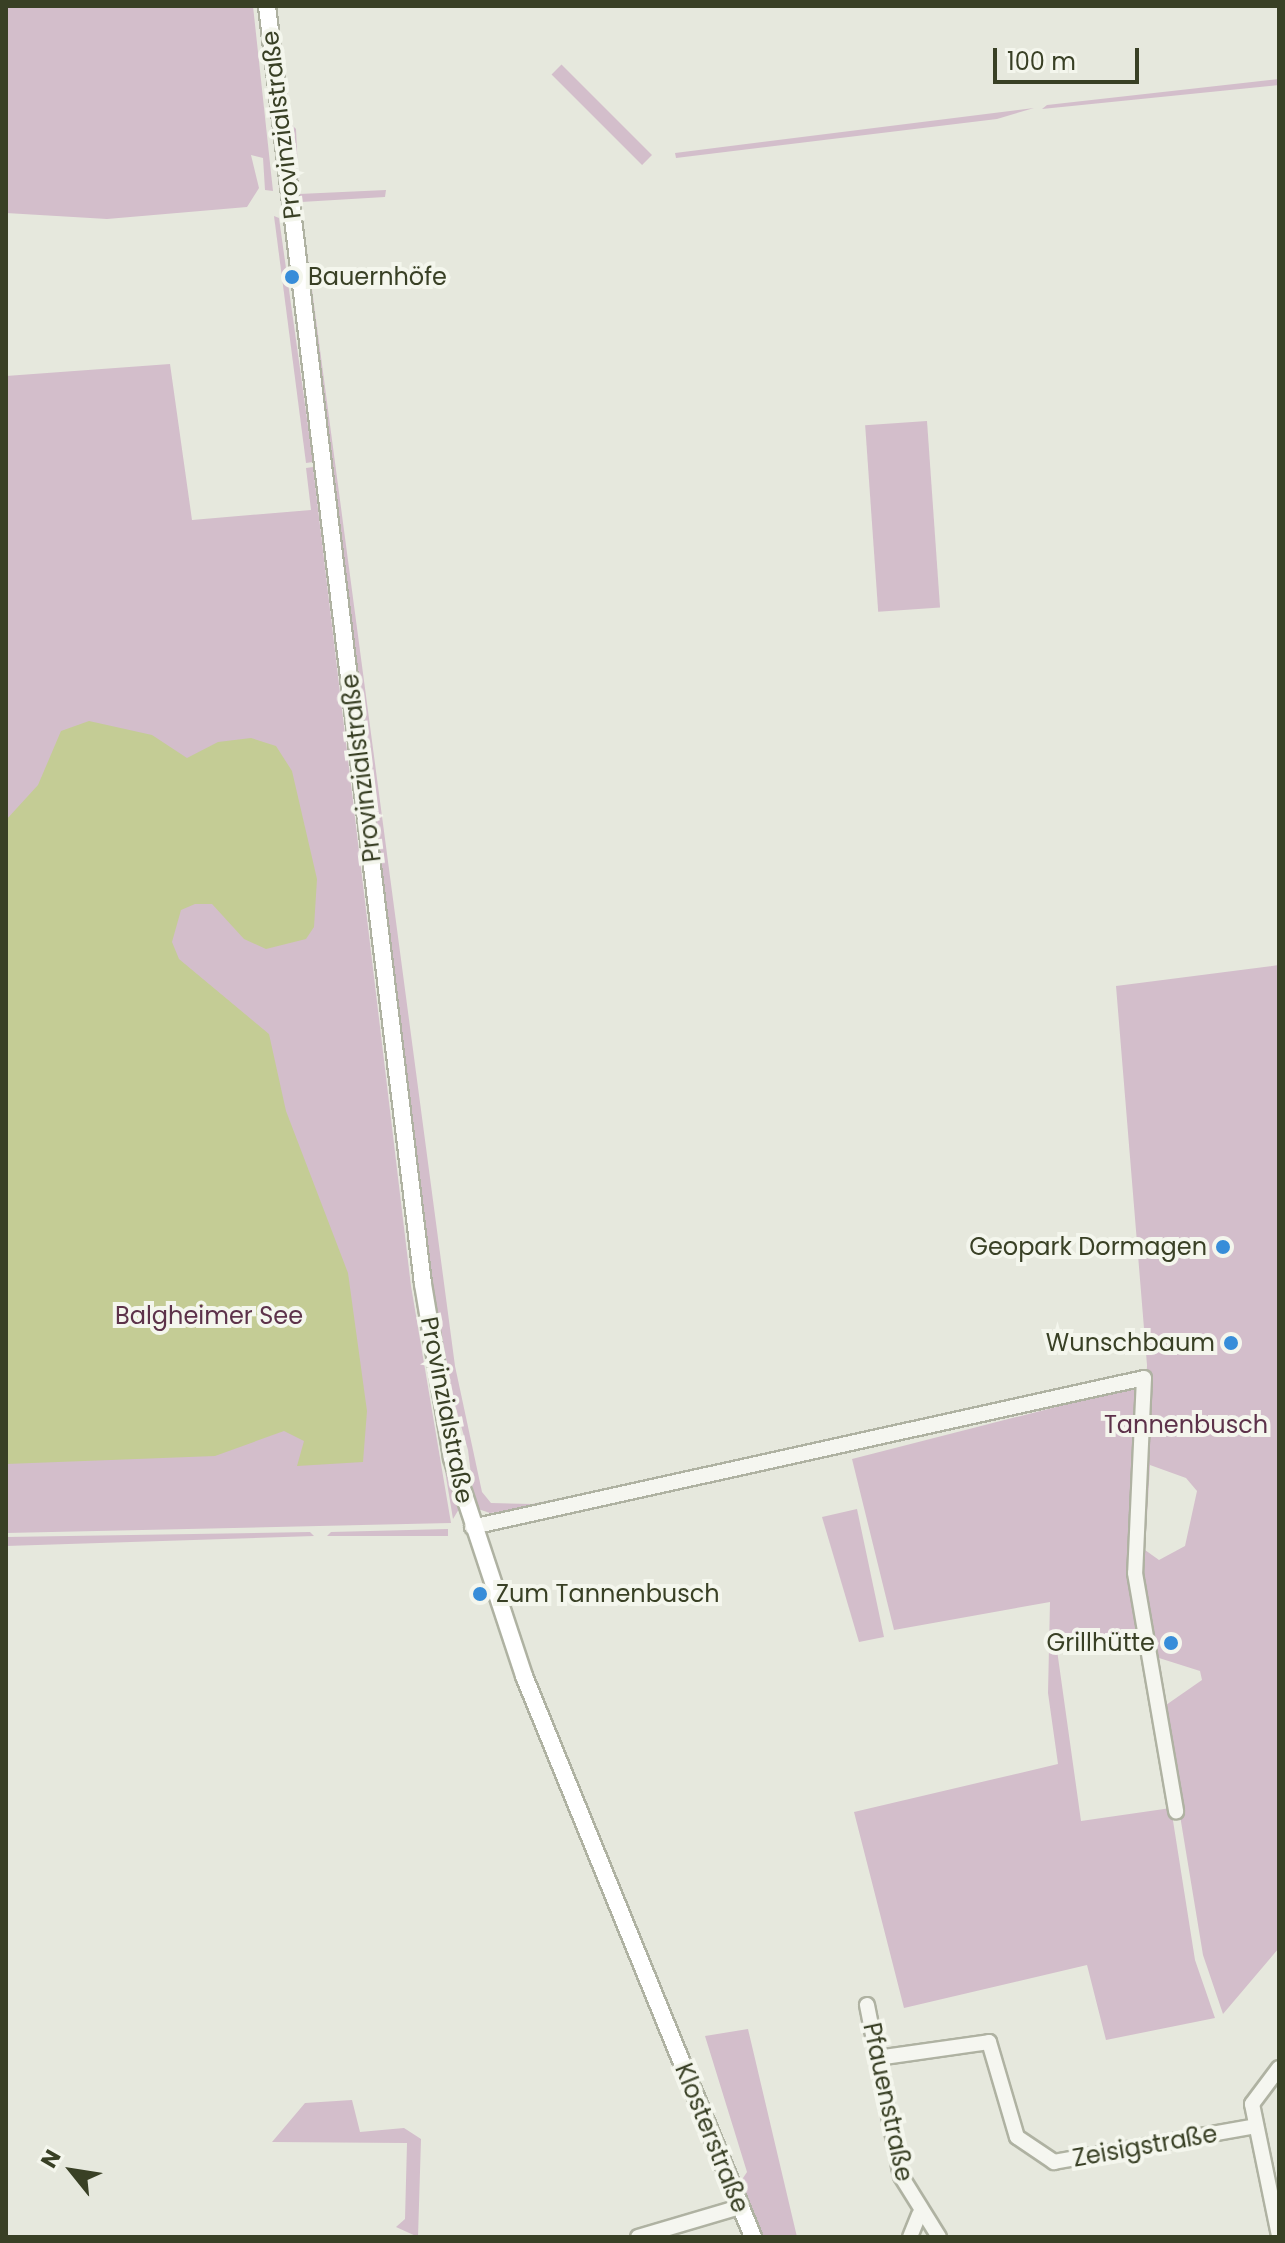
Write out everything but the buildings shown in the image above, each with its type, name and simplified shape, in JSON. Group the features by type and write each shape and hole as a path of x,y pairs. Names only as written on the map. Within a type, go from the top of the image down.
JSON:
{"main road":[{"name":"Provinzialstraße","path":"267,6 427,1314 472,1527 529,1690 672,2040"},
{"name":"Klosterstraße","path":"672,2040 753,2237"}],"street":[{"path":"472,1527 1144,1378 1135,1573 1176,1811"},
{"name":"Pfauenstraße","path":"867,2005 901,2176 919,2215 939,2237"},
{"name":"Zeisigstraße","path":"877,2058 989,2042 1017,2137 1054,2162 1256,2126"},
{"path":"1279,2068 1252,2101 1279,2236"},
{"path":"638,2237 740,2207"},
{"path":"910,2237 919,2215"}],"green space":[{"path":"6,6 253,6 273,191 265,190 263,158 251,155 259,188 247,207 107,219 6,213"},
{"path":"561,64 652,155 642,165 552,74"},
{"path":"1279,79 1279,85 1042,109 1047,105"},
{"path":"1034,108 997,119 676,158 675,153"},
{"path":"288,121 296,129 299,194 386,190 385,197 301,202 294,193"},
{"path":"302,214 455,1366 482,1492 491,1503 532,1504 759,1457 535,1507 490,1513 475,1508 468,1450 437,1342"},
{"path":"274,216 279,218 313,462 306,463"},
{"name":"Balgheimer See","path":"170,364 192,520 311,510 306,468 313,467 411,1286 451,1523 6,1533 6,376"},
{"path":"927,421 940,608 878,612 865,425"},
{"path":"317,471 417,1283 459,1509 453,1519 414,1284"},
{"name":"Tannenbusch","path":"1279,965 1279,1948 1223,2014 1203,1955 1140,1573 1147,1365 1116,986","holes":["1150,1465 1186,1478 1197,1491 1185,1546 1159,1560 1145,1550","1159,1658 1200,1671 1202,1680 1166,1705"]},
{"path":"1134,1387 1140,1635 1057,1650 1081,1821 1171,1808 1195,1960 1215,2018 1106,2040 1087,1965 904,2008 854,1812 1058,1764 1048,1693 1050,1602 894,1630 852,1459"},
{"path":"857,1509 884,1637 859,1642 822,1517"},
{"path":"448,1529 448,1536 327,1536 331,1532"},
{"path":"310,1532 314,1536 6,1546 6,1537"},
{"path":"748,2029 797,2237 764,2237 741,2181 747,2172 705,2036"},
{"path":"352,2100 360,2132 404,2128 421,2139 418,2237 396,2227 405,2219 407,2143 272,2142 305,2103"}],"shaded area":[{"name":"Balgheimer See","path":"89,721 152,735 187,758 218,742 251,738 276,746 292,771 317,879 314,927 306,939 266,949 244,939 212,904 195,904 181,910 172,942 179,959 269,1034 286,1111 348,1273 367,1411 363,1462 297,1466 304,1441 284,1431 215,1456 6,1464 6,820 38,785 61,731"}],"place":[{"name":"Bauernhöfe","path":"292,277"},
{"name":"Geopark Dormagen","path":"1223,1247"},
{"name":"Wunschbaum","path":"1231,1343"},
{"name":"Zum Tannenbusch","path":"480,1594"},
{"name":"Grillhütte","path":"1171,1643"}]}
